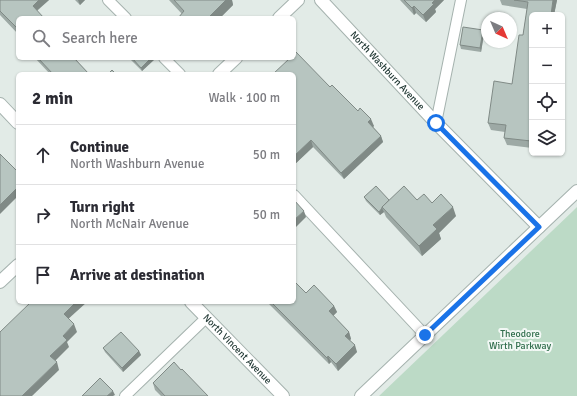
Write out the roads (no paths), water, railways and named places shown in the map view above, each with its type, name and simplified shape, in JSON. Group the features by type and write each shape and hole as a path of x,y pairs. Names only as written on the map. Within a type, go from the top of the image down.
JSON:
{"street":[{"path":"281,16 298,0"},
{"name":"North Washburn Avenue","path":"321,0 436,123 539,227"},
{"path":"222,72 234,60"},
{"path":"0,104 16,121"},
{"path":"361,396 577,191"},
{"path":"0,282 16,267"},
{"name":"North Vincent Avenue","path":"193,304 283,396"}],"lane":[{"path":"108,0 124,16"},
{"path":"436,123 461,0"},
{"path":"166,60 178,72"},
{"path":"296,197 425,335"},
{"path":"124,396 206,318"}],"park label":[{"name":"Theodore Wirth Parkway","path":"520,340"}]}
